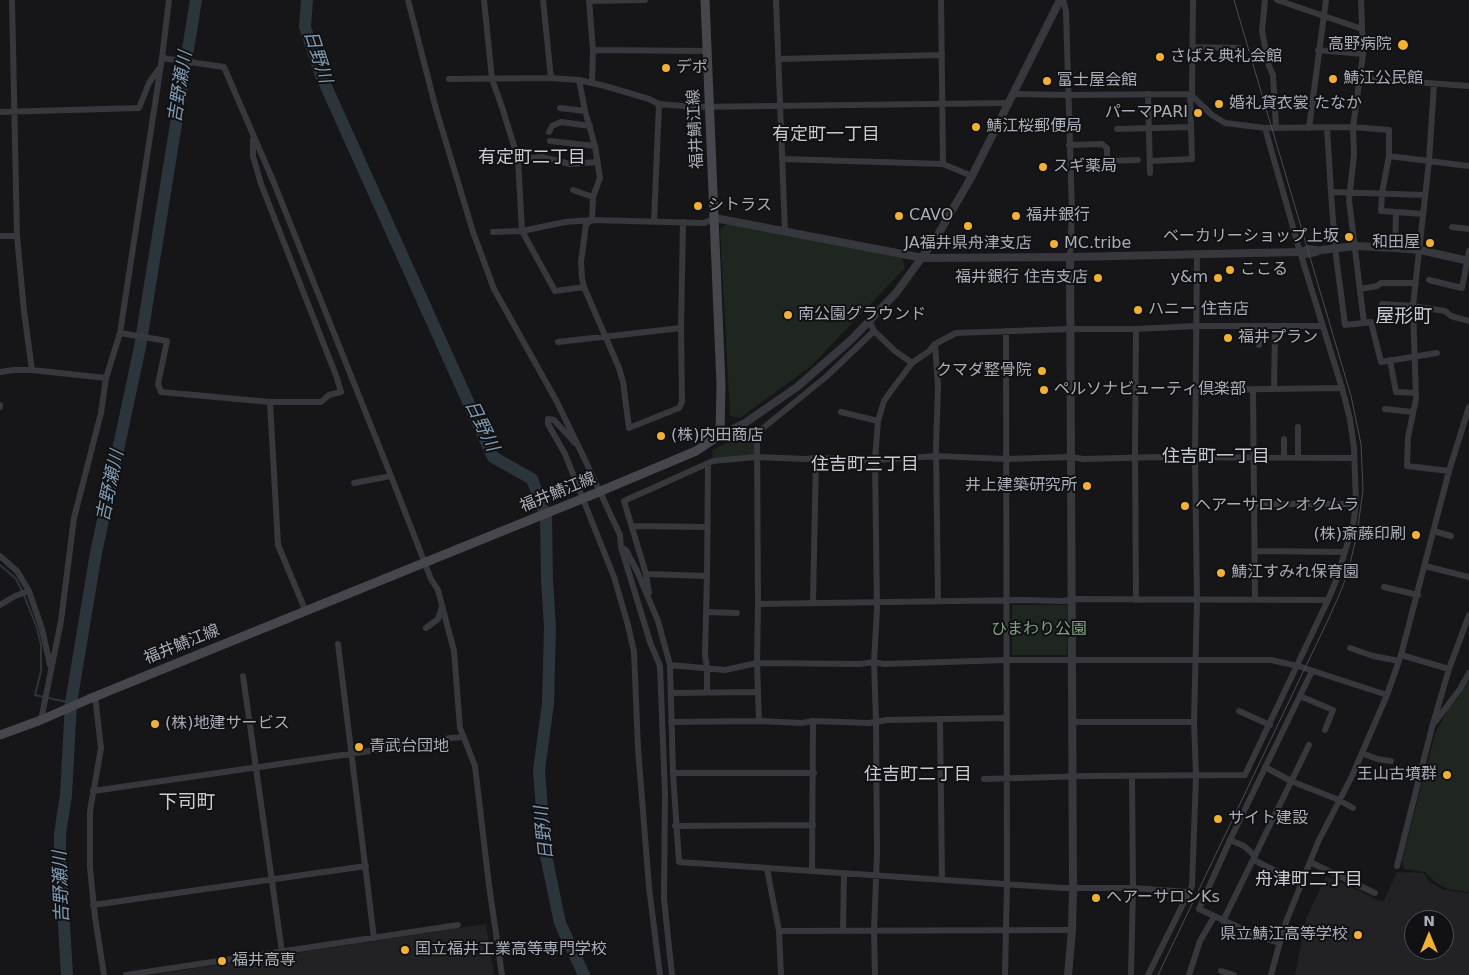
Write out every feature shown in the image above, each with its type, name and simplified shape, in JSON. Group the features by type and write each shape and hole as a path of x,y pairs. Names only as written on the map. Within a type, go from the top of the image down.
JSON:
{"main road":[{"name":"福井鯖江線","path":"0,735 600,492 696,451 720,435 721,385 705,0"}],"street":[{"path":"12,0 17,236 32,370"},
{"path":"45,718 51,669 61,622 74,518 101,412 106,378 120,333 162,58 169,0"},
{"path":"408,0 436,109 473,232 494,289 557,402 620,535 621,547 650,642 660,666 665,793 664,899 672,975"},
{"path":"484,0 492,79 518,159 522,231 555,291 584,287"},
{"path":"543,0 551,78"},
{"path":"592,82 589,1 644,0"},
{"path":"776,0 785,231"},
{"path":"941,0 943,164"},
{"path":"720,435 745,423 797,387 852,339 896,293 936,238 972,176 1061,0"},
{"path":"1061,0 1066,11 1072,214 1070,329 1073,888 1068,975"},
{"path":"1150,160 1192,159 1193,0"},
{"path":"1265,0 1262,31 1269,66 1273,75 1276,127"},
{"path":"1277,0 1362,29"},
{"path":"1309,128 1326,0"},
{"path":"1361,0 1363,54 1354,127 1354,155 1349,200 1364,323"},
{"path":"1192,48 1239,48"},
{"path":"592,50 708,51"},
{"path":"1318,50 1363,54"},
{"path":"779,59 942,55"},
{"path":"162,58 224,67 274,183 391,476 428,562 431,579 438,590 443,606 454,651 460,728 476,766 489,885 502,975"},
{"path":"0,112 140,108 149,83 160,67"},
{"path":"449,79 551,78 579,80 649,99 659,104 710,107 1009,103"},
{"path":"1359,78 1469,86"},
{"path":"579,80 595,146 600,178 593,197 592,220"},
{"path":"1434,84 1429,161 1413,306 1416,393 1408,438 1407,466 1449,471"},
{"path":"1014,94 1068,96 1191,95 1212,115 1225,123 1265,128 1354,127 1389,130 1389,156 1382,193 1381,211 1423,214"},
{"path":"1148,94 1150,172"},
{"path":"654,221 659,104"},
{"path":"560,108 585,111"},
{"path":"549,132 552,126 561,122 590,126"},
{"path":"1117,129 1191,127"},
{"path":"984,780 1244,775 1270,725 1328,600 1352,532 1356,504 1354,448 1350,419 1342,388 1300,252 1265,128"},
{"path":"1328,128 1335,248 1345,325 1371,322 1381,362 1437,353"},
{"path":"120,333 167,341 158,384 161,392 270,402 321,402 329,395 341,392 260,184 252,156 253,136"},
{"path":"550,141 595,146"},
{"path":"1069,145 1102,144 1107,148 1107,161 1138,160"},
{"path":"1389,156 1469,166"},
{"path":"518,159 542,157 570,164 597,162"},
{"path":"783,159 943,164 972,176"},
{"path":"573,190 593,197"},
{"path":"1331,192 1425,195"},
{"path":"1395,248 1396,212"},
{"path":"493,232 522,231 565,222 592,220 704,223 715,218 923,258 1300,252 1308,248 1322,250 1355,246 1420,250 1468,261"},
{"path":"592,220 586,224 581,262 584,287 619,368 623,382 628,428 679,408 682,402 683,222"},
{"path":"1452,227 1469,229"},
{"path":"0,236 17,236"},
{"path":"1429,280 1462,288 1469,252"},
{"path":"1148,975 1192,886 1196,776 1194,722 1197,600 1197,254"},
{"path":"1360,289 1377,286 1381,283 1416,283"},
{"path":"1382,304 1445,311 1451,316 1469,321"},
{"path":"870,320 874,331 895,351 912,363"},
{"path":"875,975 875,460 878,421 884,402 912,363 928,352 935,344 956,333 1196,326 1323,326"},
{"path":"1259,326 1259,345"},
{"path":"1274,389 1275,326"},
{"path":"558,342 681,328"},
{"path":"1136,329 1136,600"},
{"path":"759,721 756,663 758,604 757,433 827,376 874,331"},
{"path":"1005,975 1007,931 1006,331"},
{"path":"935,344 938,386 938,601"},
{"path":"1390,360 1396,392 1416,393"},
{"path":"0,372 32,370 106,378"},
{"path":"1196,390 1342,388"},
{"path":"1253,390 1255,600"},
{"path":"270,402 278,545 306,612"},
{"path":"1271,975 1279,943 1301,884 1362,753 1387,695 1400,658 1449,471 1469,407"},
{"path":"1385,409 1412,412"},
{"path":"841,412 878,421"},
{"path":"579,448 554,420 548,419 548,424 565,454 614,577 634,652 638,748 649,886 660,975"},
{"path":"1298,427 1298,457"},
{"path":"1284,439 1284,458"},
{"path":"650,604 646,574 624,501 713,462 756,457 875,460 937,456 1006,459 1071,457 1083,459 1135,457 1353,458"},
{"path":"814,602 816,458"},
{"path":"707,692 704,655 708,464"},
{"path":"354,483 391,476"},
{"path":"1254,504 1356,504"},
{"path":"632,526 708,526"},
{"path":"1433,532 1451,536"},
{"path":"621,547 626,550 637,571 658,621 670,664 673,773 679,862 1073,888 1133,888 1189,892"},
{"path":"1255,551 1345,552"},
{"path":"0,556 17,571 29,591 42,630 51,669"},
{"path":"1424,566 1469,577"},
{"path":"646,574 707,576"},
{"path":"1384,587 1418,595"},
{"path":"0,605 15,596 29,591"},
{"path":"758,604 1064,601 1072,599 1328,600"},
{"path":"426,628 438,619 443,606"},
{"path":"706,612 737,613"},
{"path":"1397,866 1432,727 1449,669 1469,615"},
{"path":"338,644 353,753 374,938"},
{"path":"1350,648 1373,656 1400,658 1449,669"},
{"path":"670,664 725,670 756,663 860,664 874,662 884,664 1006,660 1271,660 1298,666 1387,695"},
{"path":"1279,943 1223,921 1199,909 1230,840 1312,671"},
{"path":"1432,727 1460,689 1469,672"},
{"path":"243,676 282,952"},
{"path":"671,693 758,692"},
{"path":"1300,696 1333,710 1325,730"},
{"path":"92,697 101,748 90,811 90,868 93,905 104,975"},
{"path":"1239,711 1270,725"},
{"path":"671,722 759,721 802,723 813,721 869,723 876,721 1006,718"},
{"path":"940,720 942,879"},
{"path":"812,871 814,825 813,721"},
{"path":"1072,722 1194,722"},
{"path":"93,791 464,737"},
{"path":"1223,921 1309,745"},
{"path":"1362,753 1377,759 1391,760"},
{"path":"1265,767 1291,781 1339,800 1353,808"},
{"path":"673,773 814,772"},
{"path":"1131,975 1133,888 1132,777"},
{"path":"676,826 814,825"},
{"path":"1230,840 1244,846 1254,858 1301,884"},
{"path":"1310,862 1376,893"},
{"path":"93,905 366,866"},
{"path":"767,869 779,931 780,975"},
{"path":"843,931 844,874"},
{"path":"1188,975 1200,940 1214,917"},
{"path":"126,975 458,925"},
{"path":"779,931 1072,930"},
{"path":"1222,971 1234,975"}],"shaded area":[{"name":"県立鯖江高等学校","path":"1397,872 1424,873 1428,881 1444,890 1469,893 1469,975 1295,975 1306,919 1326,876 1383,902"},
{"name":"国立福井工業高等専門学校","path":"486,924 494,975 151,975"}],"green space":[{"name":"南公園グラウンド","path":"729,222 902,258 905,268 810,367 740,418 730,416 720,229"},
{"path":"756,429 755,456 713,460 712,450"},
{"name":"ひまわり公園","path":"1012,605 1067,605 1067,655 1012,655"},
{"name":"王山古墳群","path":"1469,681 1469,892 1448,889 1435,882 1425,872 1404,869 1402,860 1435,734 1449,707"}],"waterway":[{"name":"吉野瀬川","path":"67,975 60,834 66,795 71,703 96,553 140,347 196,0"},
{"name":"日野川","path":"307,0 305,27 320,73 493,457 532,479 546,517 550,627 548,704 539,770 545,851 560,923 584,975"},
{"path":"0,565 16,579 22,591"},
{"path":"24,595 37,628 41,645 41,671 35,695 44,697"},
{"path":"49,698 71,703"}],"tram line":[{"path":"1158,975 1340,593 1348,572 1357,534 1363,490 1361,444 1351,396 1234,0"}],"place":[{"name":"高野病院","path":"1403,45"},
{"name":"さばえ典礼会館","path":"1160,57"},
{"name":"デポ","path":"666,68"},
{"name":"鯖江公民館","path":"1333,79"},
{"name":"富士屋会館","path":"1047,81"},
{"name":"婚礼貸衣裳 たなか","path":"1219,104"},
{"name":"パーマPARI","path":"1198,113"},
{"name":"鯖江桜郵便局","path":"976,127"},
{"name":"スギ薬局","path":"1043,167"},
{"name":"シトラス","path":"698,206"},
{"name":"CAVO","path":"899,216"},
{"name":"福井銀行","path":"1016,216"},
{"name":"JA福井県舟津支店","path":"968,226"},
{"name":"ベーカリーショップ上坂","path":"1349,237"},
{"name":"和田屋","path":"1430,243"},
{"name":"MC.tribe","path":"1054,244"},
{"name":"ここる","path":"1230,270"},
{"name":"福井銀行 住吉支店","path":"1098,278"},
{"name":"y&m","path":"1218,278"},
{"name":"ハニー 住吉店","path":"1138,310"},
{"name":"南公園グラウンド","path":"788,315"},
{"name":"福井プラン","path":"1228,338"},
{"name":"クマダ整骨院","path":"1042,371"},
{"name":"ペルソナビューティ倶楽部","path":"1044,390"},
{"name":"(株)内田商店","path":"661,436"},
{"name":"井上建築研究所","path":"1087,486"},
{"name":"ヘアーサロン オクムラ","path":"1185,506"},
{"name":"(株)斎藤印刷","path":"1416,535"},
{"name":"鯖江すみれ保育園","path":"1221,573"},
{"name":"(株)地建サービス","path":"155,724"},
{"name":"青武台団地","path":"359,747"},
{"name":"王山古墳群","path":"1447,775"},
{"name":"サイト建設","path":"1218,819"},
{"name":"ヘアーサロンKs","path":"1096,898"},
{"name":"県立鯖江高等学校","path":"1358,935"},
{"name":"国立福井工業高等専門学校","path":"405,950"},
{"name":"福井高専","path":"222,961"}],"district":[{"name":"有定町一丁目","path":"826,135"},
{"name":"有定町二丁目","path":"532,158"},
{"name":"屋形町","path":"1404,317"},
{"name":"住吉町一丁目","path":"1216,457"},
{"name":"住吉町三丁目","path":"865,465"},
{"name":"住吉町二丁目","path":"918,775"},
{"name":"下司町","path":"187,803"},
{"name":"舟津町二丁目","path":"1309,880"}]}
